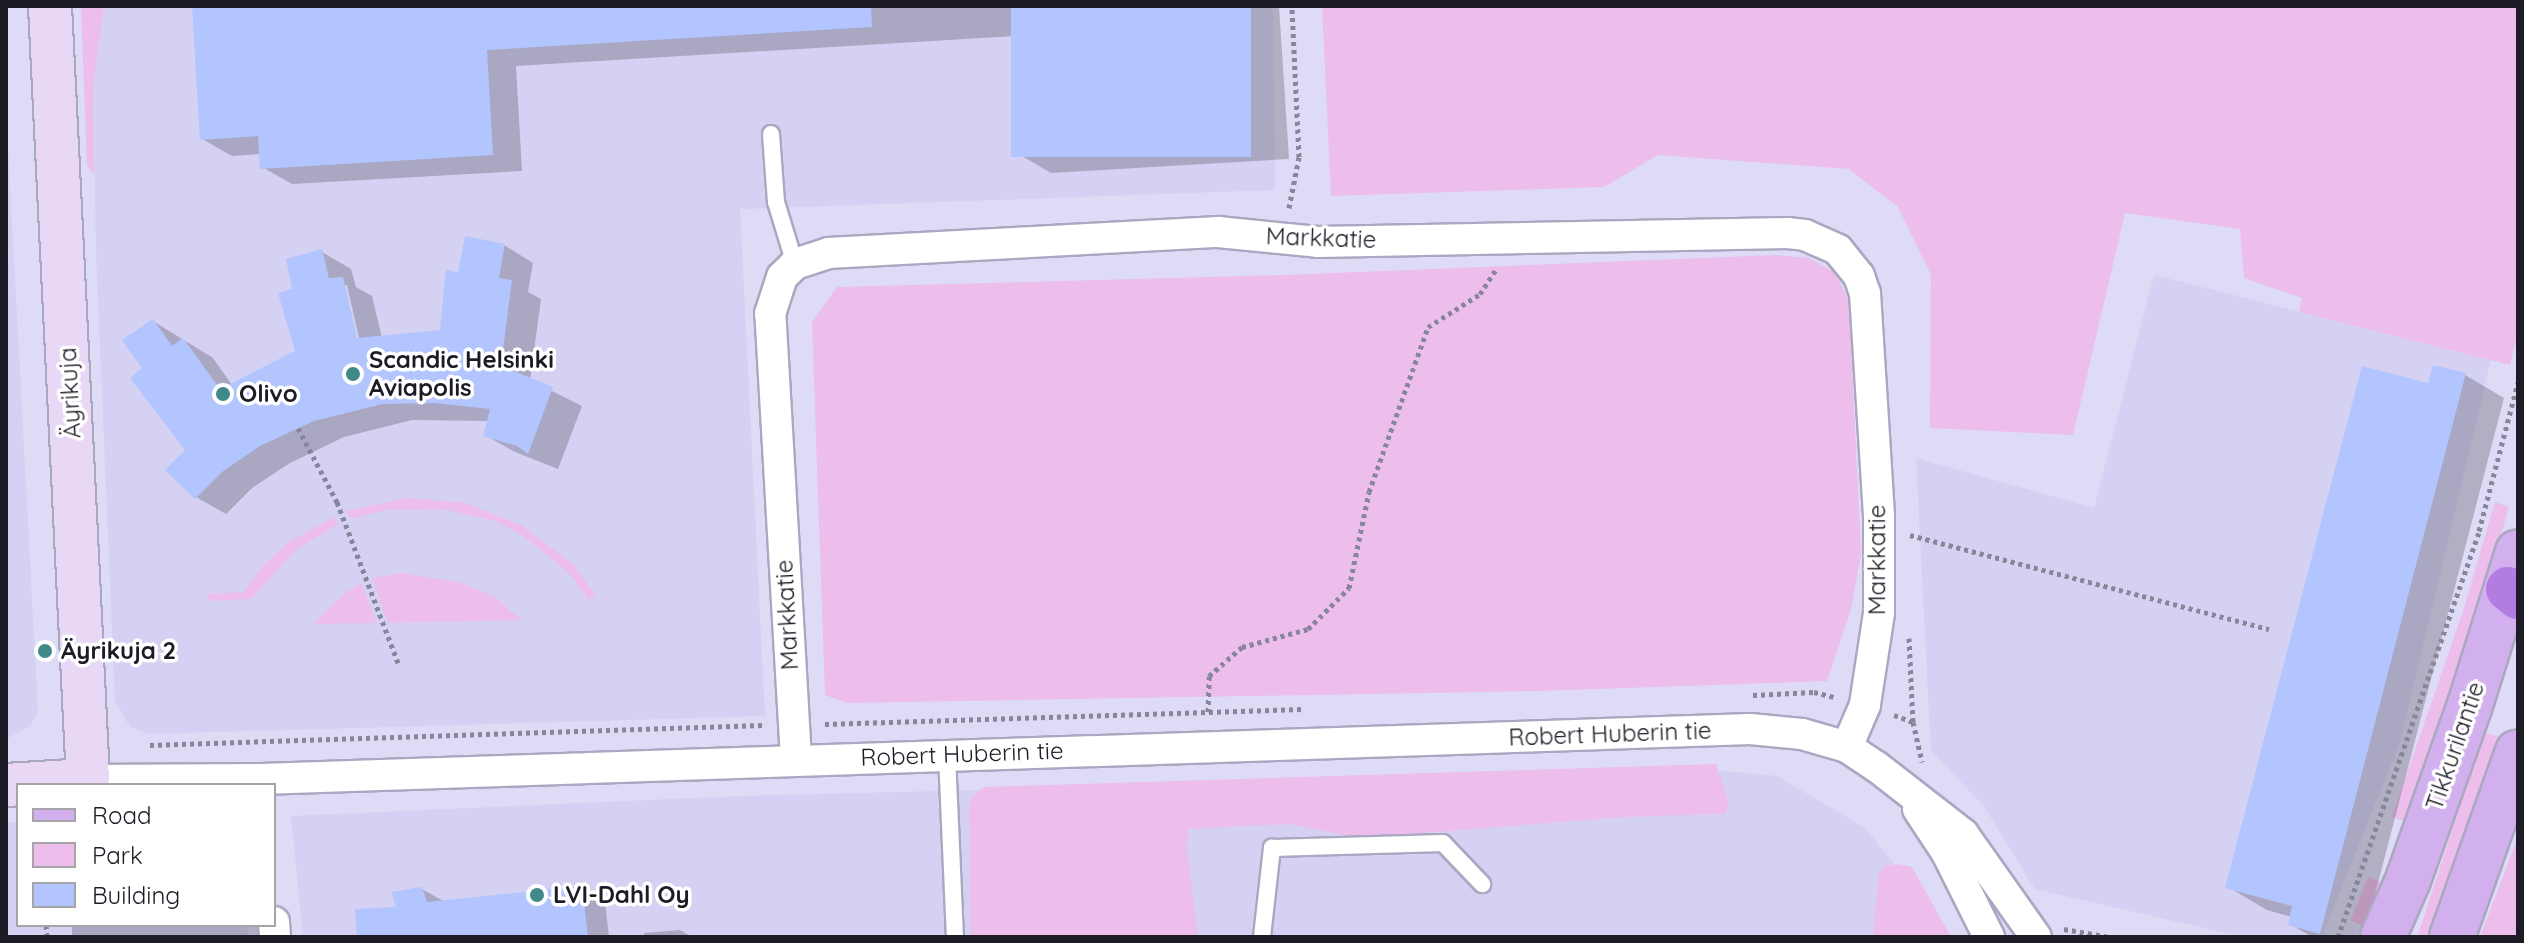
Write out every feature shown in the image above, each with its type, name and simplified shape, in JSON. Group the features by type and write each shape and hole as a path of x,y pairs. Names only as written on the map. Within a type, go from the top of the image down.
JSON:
{"main road":[{"name":"Tikkurilantie","path":"2383,937 2408,880 2515,582"},
{"path":"2452,937 2518,752"}],"street":[{"name":"Äyrikuja","path":"50,6 88,780"},
{"name":"Markkatie","path":"796,759 770,314 775,292 795,264 828,253 1218,232 1318,242 1787,233 1805,235 1838,250 1859,276 1868,312 1879,516 1879,613 1865,705 1847,747"},
{"name":"Robert Huberin tie","path":"39,783 88,780 261,782 796,759 1750,729 1802,734 1847,747 1963,834 2045,932"},
{"name":"Robert Huberin tie","path":"1904,787 1947,853 1989,937"}],"lane":[{"path":"771,134 776,202 795,264"},
{"path":"947,755 955,937"},
{"path":"1262,937 1272,848 1443,843 1482,884"}],"path":[{"path":"1292,6 1299,157 1288,213 1302,215"},
{"path":"1208,712 1209,676 1242,647 1308,629 1349,588 1369,492 1428,327 1480,294 1515,238"},
{"path":"2338,937 2479,531 2518,382"},
{"path":"298,428 337,502 398,663"},
{"path":"1905,524 1905,550"},
{"path":"1905,534 2269,629"},
{"path":"1909,628 1913,722"},
{"path":"821,713 824,724"},
{"path":"2045,932 2109,937"}],"shaded area":[{"path":"104,6 1273,6 1275,190 740,209 765,716 148,734 130,727 115,701 96,250 93,87"},
{"path":"6,108 38,713 30,726 6,739"},
{"path":"2154,275 2491,360 2400,742 2322,937 2243,937 2035,889 1983,805 1931,751 1916,458 2094,508"},
{"path":"1726,771 1777,776 1865,828 1892,861 1925,937 303,937 291,816 740,796"},
{"path":"16,822 16,927 247,927 248,937 6,937 6,823"}],"green space":[{"path":"81,6 104,6 93,87 94,174 87,165"},
{"path":"1322,6 2518,6 2518,331 2510,365 2299,312 2302,298 2244,278 2240,229 2125,213 2073,435 1930,428 1931,275 1898,207 1849,169 1658,155 1604,187 1331,196"},
{"path":"1775,255 1809,258 1835,273 1849,301 1861,554 1851,609 1827,681 1538,691 847,703 825,695 812,322 837,287 1285,275"},
{"path":"407,498 465,503 521,525 574,565 596,596 588,600 572,576 551,558 523,536 495,521 443,509 385,510 351,519 346,511"},
{"path":"2495,502 2509,507 2473,632 2407,822 2392,817 2463,611"},
{"path":"335,517 338,524 296,550 251,599 207,601 208,594 244,592 261,568 287,543"},
{"path":"401,573 460,582 496,598 521,620 388,623 372,578"},
{"path":"361,583 377,623 313,624 344,594"},
{"path":"2484,732 2506,739 2442,937 2417,937"},
{"path":"1716,764 1729,803 1725,814 1624,817 1355,837 1289,824 1188,829 1187,850 1198,937 971,937 969,806 974,795 984,787"},
{"path":"2518,837 2518,937 2480,937"},
{"path":"1898,864 1912,867 1951,937 1873,937 1878,878 1883,867"},
{"path":"2368,877 2383,883 2365,927 2350,921"}],"building":[{"path":"192,6 871,6 872,27 487,50 493,155 260,169 258,136 200,140"},
{"path":"1011,6 1251,6 1251,157 1011,157"},
{"path":"465,236 505,244 499,278 512,280 501,366 553,387 528,454 517,446 483,436 490,409 434,403 382,404 314,421 260,446 222,472 195,499 165,470 185,450 130,378 142,368 122,340 153,319 172,346 183,338 220,389 295,351 278,293 292,289 286,259 322,249 329,278 343,277 357,338 440,330 446,269 458,273"},
{"path":"2433,365 2466,373 2320,934 2288,925 2292,906 2225,888 2362,366 2428,383"},
{"name":"LVI-Dahl Oy","path":"582,886 588,937 357,937 355,909 396,907 391,892 422,887 427,902"}],"place":[{"name":"Scandic Helsinki Aviapolis","path":"353,374"},
{"name":"Olivo","path":"223,394"},
{"name":"Äyrikuja 2","path":"45,651"},
{"name":"LVI-Dahl Oy","path":"537,895"}]}
